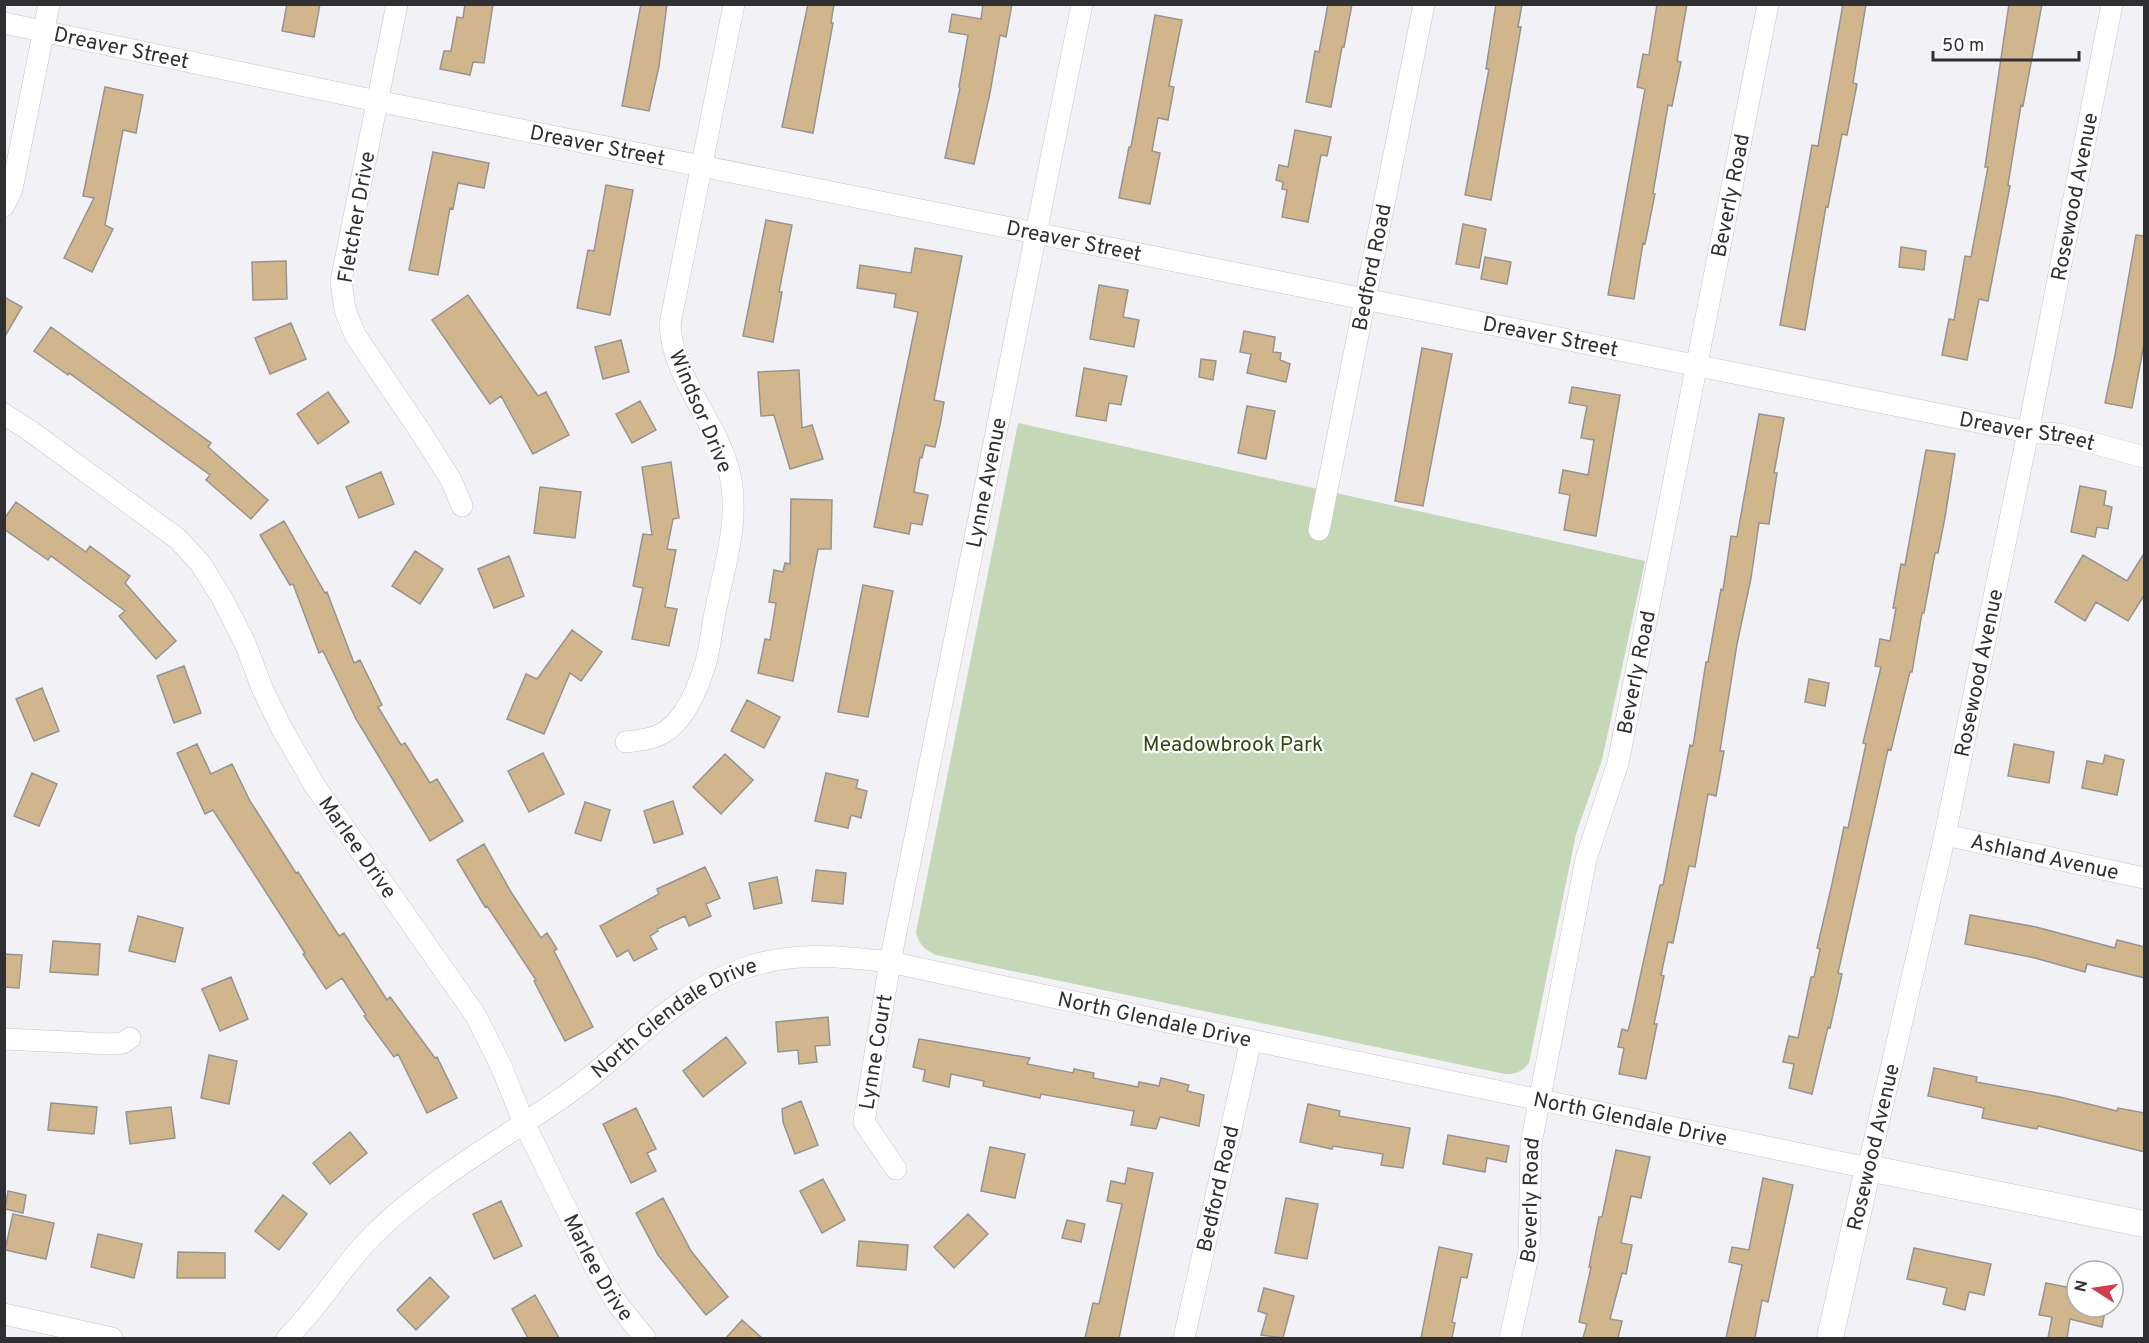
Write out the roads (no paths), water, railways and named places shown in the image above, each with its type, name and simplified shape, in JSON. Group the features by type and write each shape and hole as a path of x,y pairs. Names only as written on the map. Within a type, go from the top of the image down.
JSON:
{"street":[{"path":"4,206 12,189 49,4"},
{"name":"Fletcher Drive","path":"397,4 341,281 345,310 355,334 422,434 450,480 462,506"},
{"name":"Windsor Drive","path":"626,742 646,740 667,731 681,717 692,697 704,669 733,526 735,499 720,443 676,358 670,324 734,4"},
{"name":"Lynne Avenue","path":"890,962 1038,234 1082,4"},
{"name":"Bedford Road","path":"1319,530 1424,4"},
{"name":"Beverly Road","path":"1510,1338 1529,1252 1531,1144 1586,859 1618,763 1768,4"},
{"name":"Rosewood Avenue","path":"1830,1338 1945,835 2028,432 2112,4"},
{"name":"Dreaver Street","path":"4,23 377,101 1365,300 2028,432 2059,434 2145,457"},
{"name":"Marlee Drive","path":"4,414 178,539 200,563 222,598 245,643 262,688 282,729 322,795 476,1016 501,1066 524,1123 595,1267 640,1337"},
{"name":"Ashland Avenue","path":"1945,835 2145,878"},
{"name":"North Glendale Drive","path":"287,1338 373,1235 403,1209 575,1088 681,1000 710,982 743,968 771,960 803,956 839,956 890,962 1251,1040 2145,1224"},
{"name":"Lynne Court","path":"890,962 864,1122 896,1169"},
{"path":"4,1039 111,1044 123,1043 130,1038"},
{"name":"Bedford Road","path":"1184,1338 1251,1040"},
{"path":"4,1314 112,1338"}],"park label":[{"name":"Meadowbrook Park","path":"1233,744"}]}
